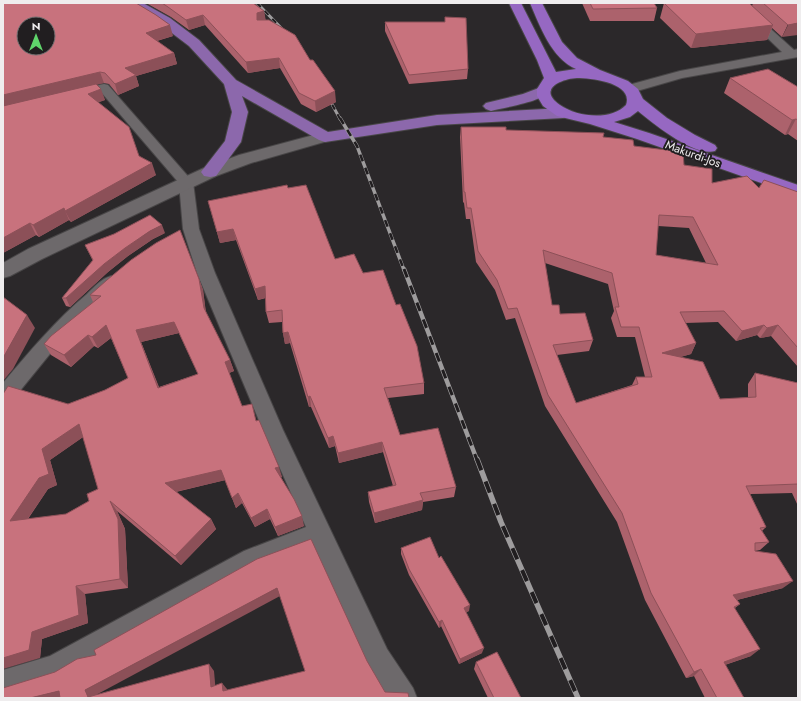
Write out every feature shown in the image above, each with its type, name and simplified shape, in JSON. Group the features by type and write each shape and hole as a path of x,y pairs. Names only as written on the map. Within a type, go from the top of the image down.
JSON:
{"highway":[{"path":"515,3 544,60 548,85 544,96 548,102 564,113 587,119 602,120 621,116 633,108 633,95"},
{"path":"536,3 562,52 576,64 600,75"},
{"path":"548,85 573,74 600,75"},
{"name":"Makurdi-Jos","path":"600,75 617,81 633,95 648,113 700,144 753,166 798,181"},
{"name":"Makurdi-Jos","path":"587,119 643,136 798,191"}],"main road":[{"path":"134,3 165,21 194,43 231,83 325,137"},
{"path":"210,172 233,142 240,112 231,83"},
{"path":"438,120 509,102 548,85"},
{"path":"3,271 35,254 210,172 245,160 325,137 438,120 564,113"}],"street":[{"path":"736,3 795,54"},
{"path":"633,95 680,75 795,54"},
{"path":"64,97 104,88 186,182 184,232 206,273 273,430 378,658 403,698"},
{"path":"3,397 51,339 85,305 126,269"},
{"path":"3,683 55,668 252,559 320,533"}],"building":[{"path":"3,3 136,3 170,25 146,33 174,53 125,68 136,75 115,84 105,73 100,72 3,95"},
{"path":"162,3 253,3 264,11 257,13 257,20 269,20 295,35 310,60 313,60 335,91 315,101 299,93 279,58 246,62 203,15 186,20"},
{"path":"590,3 654,3 657,8 593,9"},
{"path":"664,3 749,3 773,25 696,34"},
{"path":"763,3 798,3 798,23 788,25"},
{"path":"445,17 466,18 468,69 409,75 385,22 445,22"},
{"path":"768,69 798,87 798,120 792,120 730,78"},
{"path":"96,84 101,89 88,94 129,127 139,156 152,163 65,211 64,208 33,225 30,223 3,238 3,106"},
{"path":"461,127 506,127 506,130 604,133 603,137 633,140 634,146 683,152 684,165 712,169 712,183 747,176 759,188 764,180 798,192 798,348 778,325 767,328 764,325 742,331 724,311 680,312 696,343 662,353 703,362 720,399 756,397 755,373 798,383 798,484 746,486 766,527 760,528 769,542 755,543 755,551 776,554 793,581 733,595 740,604 734,607 760,649 724,662 744,698 717,698 701,669 694,672 651,593 622,513 548,395 517,308 508,309 497,280 478,251 471,208 467,208 464,192","holes":["659,215 693,217 718,265 656,255","543,250 612,273 619,307 615,307 621,327 639,327 652,377 636,377 638,384 576,403 553,345 593,340 585,313 560,314 559,305 552,305"]},
{"path":"287,185 288,188 306,185 335,259 354,254 363,273 383,270 396,305 400,304 417,346 424,383 384,388 400,435 438,428 456,487 420,493 423,500 374,513 368,492 396,485 382,442 338,453 333,436 328,438 310,396 308,397 288,332 283,333 282,310 266,312 265,286 255,289 233,229 217,232 208,201"},
{"path":"150,215 162,225 150,231 125,248 104,264 66,298 62,298 93,260 85,245 114,234"},
{"path":"180,230 199,279 204,308 230,360 225,362 242,406 252,404 256,421 259,420 279,467 275,468 294,499 302,516 275,527 267,509 251,518 238,493 232,498 221,470 165,483 211,519 175,556 110,501 118,519 120,579 76,586 79,615 32,632 29,650 3,658 3,394 8,386 68,404 105,390 128,378 106,325 92,337 88,335 64,355 44,344 51,336 101,296 90,295 131,260 156,243","holes":["174,322 198,374 158,388 136,330","79,424 98,489 87,494 89,501 66,514 10,521 39,478 49,474 42,449"]},
{"path":"3,297 27,315 3,358"},
{"path":"430,537 439,558 441,556 470,605 464,608 484,648 460,659 442,620 439,622 409,569 401,548"},
{"path":"311,539 367,661 385,692 408,693 409,698 60,698 59,691 30,698 3,698 3,688 55,672 77,659 96,655 94,650 257,559","holes":["277,588 305,671 223,691 222,683 211,687 209,664 88,697 85,690"]},
{"path":"497,652 521,698 494,698 476,662"}],"railway":[{"path":"257,3 285,32"},
{"path":"327,95 340,119"},
{"path":"340,118 357,146 404,270"},
{"path":"404,269 477,460"},
{"path":"477,459 501,522 578,698"}]}
